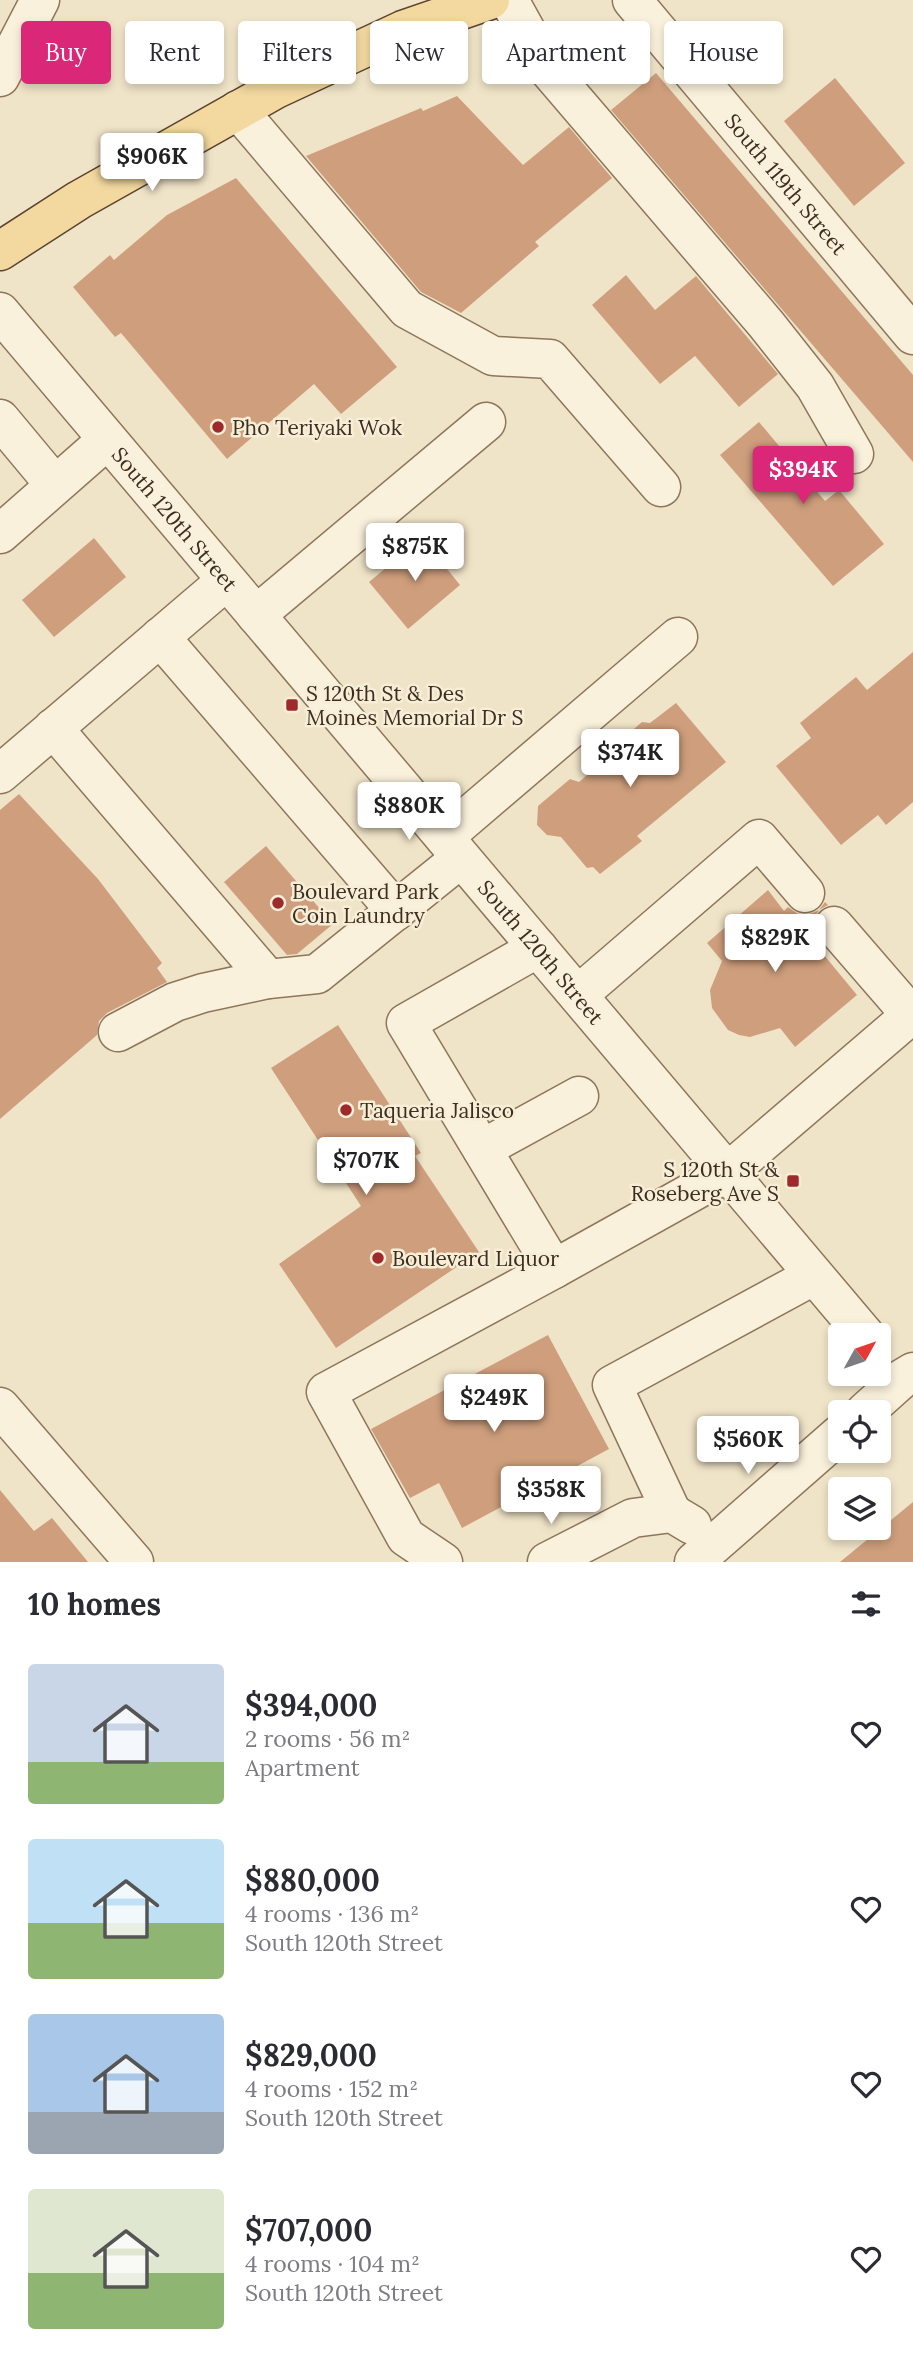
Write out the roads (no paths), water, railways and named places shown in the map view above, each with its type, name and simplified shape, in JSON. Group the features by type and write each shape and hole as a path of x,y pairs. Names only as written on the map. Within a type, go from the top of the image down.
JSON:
{"main road":[{"path":"0,251 79,200 276,89 403,30 490,0"}],"street":[{"path":"509,0 547,67 766,324 815,386 854,454"},
{"name":"South 119th Street","path":"632,0 913,335"},
{"path":"0,78 27,7"},
{"path":"238,110 407,309 493,356 550,359 661,487"},
{"name":"South 120th Street","path":"0,312 855,1323"},
{"path":"0,419 55,485"},
{"path":"256,615 486,422"},
{"path":"0,534 107,440"},
{"path":"0,774 226,581"},
{"path":"118,1032 175,1002 203,993 268,979 317,974 396,911 453,847 678,637"},
{"path":"160,638 396,911"},
{"path":"53,728 268,979"},
{"path":"578,995 759,839 805,892"},
{"path":"443,1562 407,1537 326,1392 728,1172 911,1015 834,926"},
{"path":"538,948 406,1023 554,1269"},
{"path":"482,1149 579,1096"},
{"path":"814,1276 612,1385 672,1513 707,1551 828,1445"},
{"path":"876,1400 902,1373"},
{"path":"0,1407 134,1562"},
{"path":"547,1562 633,1518 672,1513"}],"place":[{"name":"Pho Teriyaki Wok","path":"218,427"},
{"name":"S 120th St & Des Moines Memorial Dr S","path":"292,705"},
{"name":"Boulevard Park Coin Laundry","path":"278,903"},
{"name":"Taqueria Jalisco","path":"346,1110"},
{"name":"S 120th St & Roseberg Ave S","path":"793,1181"},
{"name":"Boulevard Liquor","path":"378,1258"}]}
